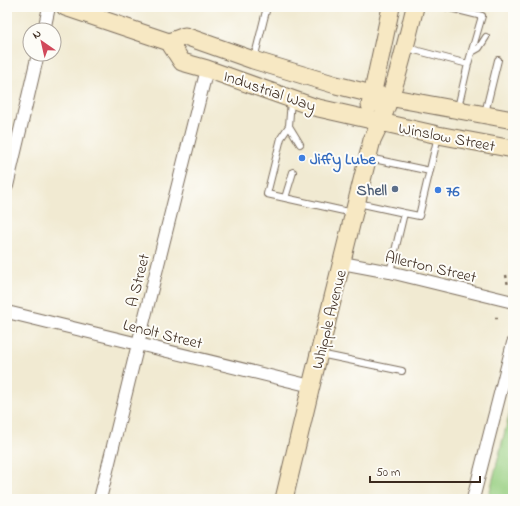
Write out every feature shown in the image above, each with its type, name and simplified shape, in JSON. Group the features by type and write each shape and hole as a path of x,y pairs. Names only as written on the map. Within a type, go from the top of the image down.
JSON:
{"main road":[{"path":"65,7 169,42"},
{"name":"Whipple Avenue","path":"284,499 372,140 374,120 372,94 391,7"},
{"name":"Whipple Avenue","path":"374,120 389,98 405,48 415,7"},
{"name":"Industrial Way","path":"374,120 314,107 207,69 182,62 169,42 185,36 253,60 336,85 389,98"},
{"name":"Winslow Street","path":"389,98 458,109 513,120"},
{"name":"Winslow Street","path":"374,120 438,135 513,148"}],"street":[{"path":"46,22 49,7"},
{"path":"7,186 36,62"},
{"name":"A Street","path":"100,499 207,69"},
{"name":"Allerton Street","path":"342,263 390,272 513,302"},
{"name":"Lenolt Street","path":"7,312 311,386"},
{"path":"474,499 513,343"}],"lane":[{"path":"253,60 267,7"},
{"path":"446,7 482,16 468,64 458,109"},
{"path":"472,52 479,48 486,37"},
{"path":"405,48 468,64"},
{"path":"484,114 498,60"},
{"path":"291,99 289,126 281,138 267,194 285,198 419,216 438,135"},
{"path":"289,126 300,144"},
{"path":"368,158 430,171"},
{"path":"285,198 293,172"},
{"path":"390,272 404,213"},
{"path":"319,354 402,371"}],"path":[{"path":"506,275 508,286"},
{"path":"495,318 500,318"}],"green space":[{"path":"513,399 513,499 488,499"}],"place":[{"name":"Jiffy Lube","path":"302,158"},
{"name":"Shell","path":"395,189"},
{"name":"76","path":"438,190"}]}
